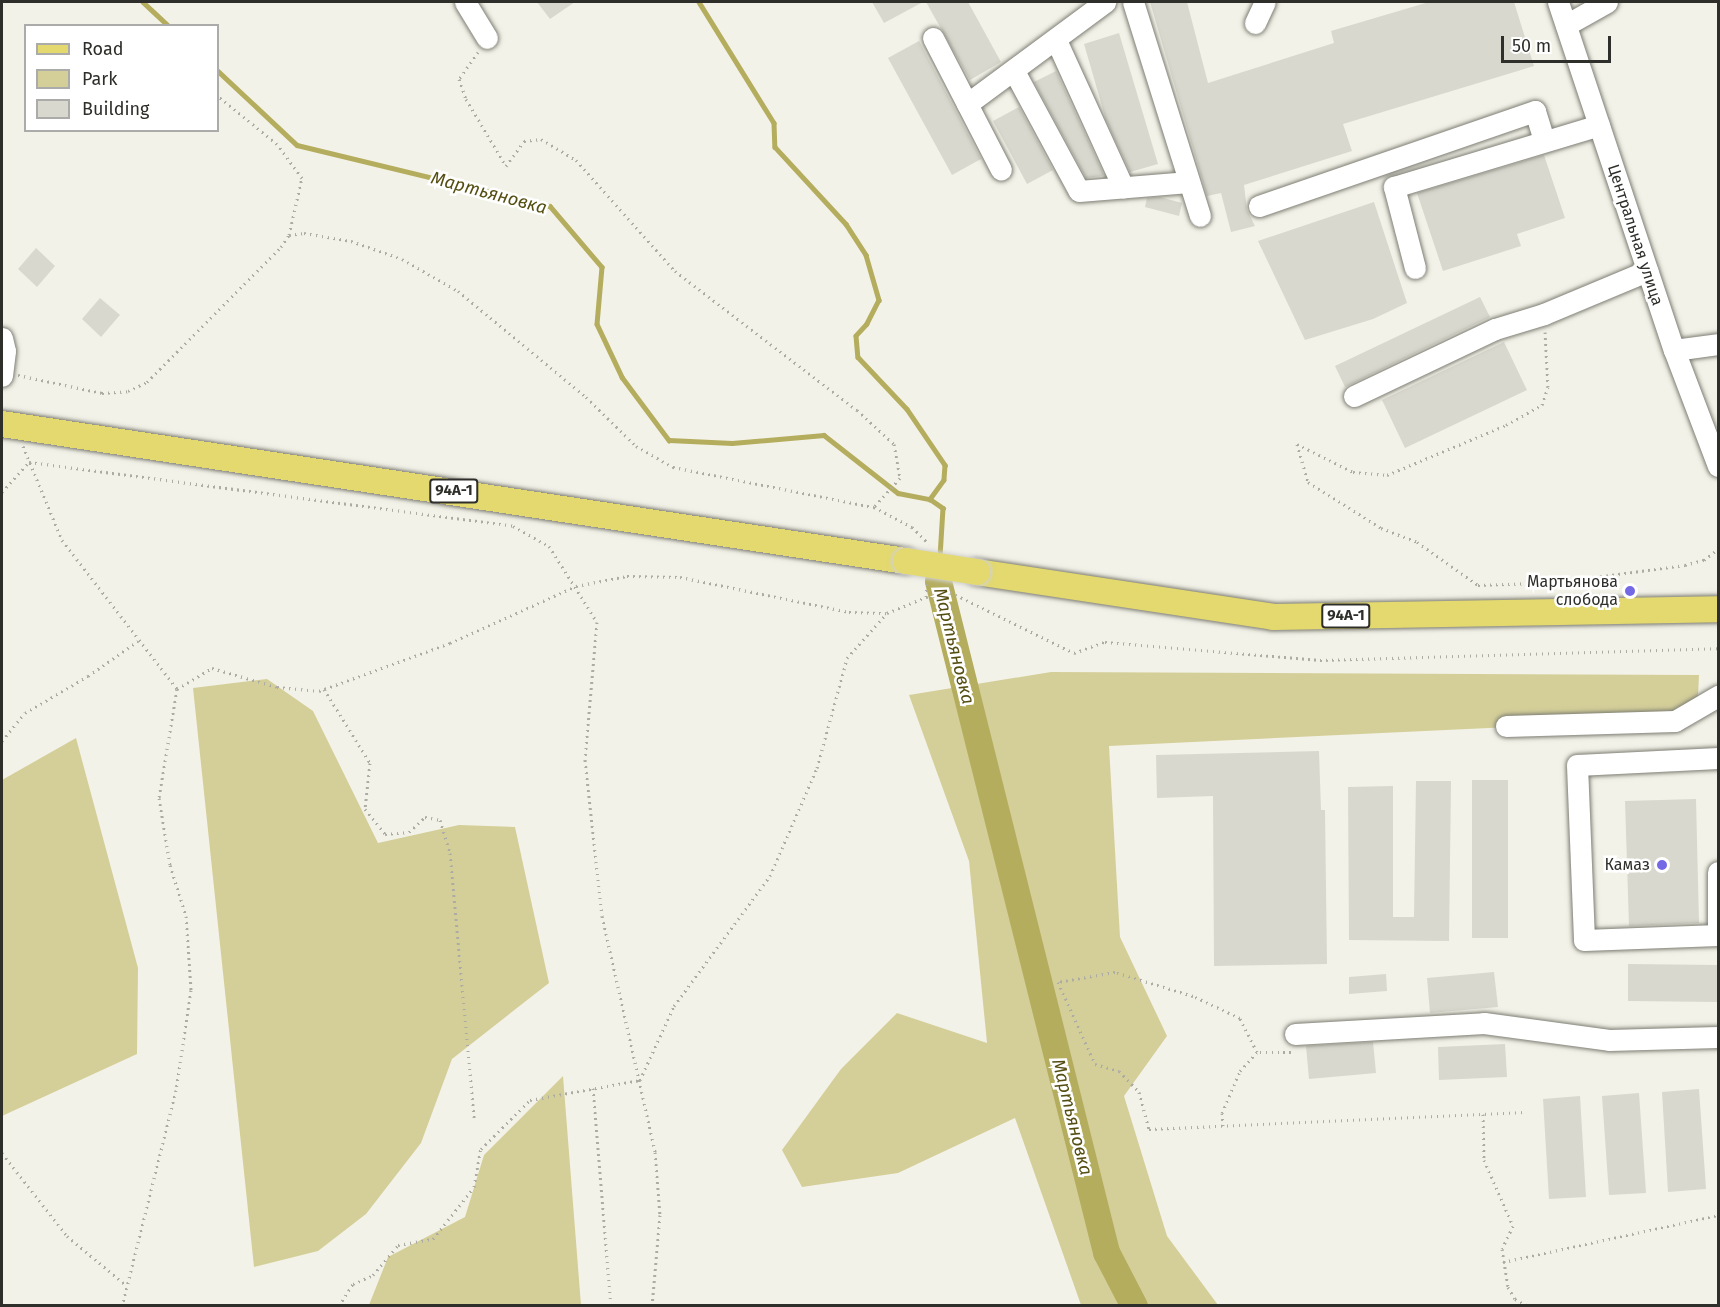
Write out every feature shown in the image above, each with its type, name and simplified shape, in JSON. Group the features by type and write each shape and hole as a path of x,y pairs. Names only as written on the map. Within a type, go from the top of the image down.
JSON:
{"main road":[{"name":"94А-1","path":"8,425 918,558 977,572 1273,617 1719,609"}],"street":[{"path":"465,2 487,38"},
{"path":"967,104 1105,2"},
{"path":"1132,2 1200,216"},
{"path":"1255,23 1265,2"},
{"name":"Центральная улица","path":"1558,2 1674,350 1719,466"},
{"path":"1566,25 1607,2"},
{"path":"933,38 1001,170"},
{"path":"1056,40 1123,187"},
{"path":"1014,70 1079,191 1189,182"},
{"path":"1259,206 1535,111 1544,141"},
{"path":"1394,187 1599,125"},
{"path":"1384,163 1394,187 1415,268"},
{"path":"1354,396 1495,329 1544,314 1647,271"},
{"path":"1674,350 1719,344"},
{"path":"1506,726 1675,721 1719,696"},
{"path":"1719,758 1576,765 1584,940 1718,935 1719,872"},
{"path":"1295,1034 1484,1023 1609,1040 1719,1037"}],"path":[{"path":"487,38 459,79 466,99 506,166 524,141 541,139 576,160 675,271 857,410 894,444 900,478 873,507"},
{"path":"2,359 102,393 128,391 147,382 281,247 289,235 302,178 277,144 219,97"},
{"path":"289,235 304,233 351,241 402,259 458,291 586,397 636,446 673,467 873,507 912,527 930,545 918,558"},
{"path":"1544,314 1548,387 1542,405 1506,425 1387,475 1353,472 1297,444 1308,482 1381,528 1418,542 1478,585 1559,582 1685,565 1704,560 1719,549"},
{"path":"8,425 29,462 62,540 177,689 159,798 170,865 186,916 191,990 176,1089 122,1305"},
{"path":"2,492 29,462"},
{"path":"29,462 513,526 549,546 597,622 585,760 602,916 655,1152 660,1215 651,1305"},
{"path":"177,689 212,668 277,687 324,689 450,643 576,586 627,576 680,577 849,612 887,613 926,597 950,592 1074,653 1105,642 1320,660 1719,648"},
{"path":"926,597 927,576"},
{"path":"640,1080 674,1006 770,876 817,768 847,658 887,613"},
{"path":"2,741 25,713 88,676 138,641"},
{"path":"324,689 370,763 365,809 385,834 409,832 425,817 440,820 450,853 474,1119"},
{"path":"1257,1052 1240,1018 1193,996 1115,972 1058,982 1095,1064 1119,1071 1138,1092 1149,1129 1527,1112"},
{"path":"1223,1126 1222,1113 1240,1071 1257,1052 1296,1052 1295,1034"},
{"path":"339,1305 353,1284 373,1275 398,1245 433,1239 474,1187 481,1149 530,1100 640,1080"},
{"path":"593,1088 611,1305"},
{"path":"1483,1114 1484,1160 1513,1226 1502,1249 1503,1262 1515,1299 1528,1305"},
{"path":"2,1153 67,1236 127,1287"},
{"path":"1503,1262 1719,1215"}],"green space":[{"path":"1051,672 1699,675 1697,718 1109,746 1120,937 1167,1036 1124,1096 1167,1236 1218,1305 1081,1305 1015,1118 898,1173 802,1187 782,1150 841,1069 897,1013 987,1043 969,861 909,695"},
{"path":"267,679 313,711 378,843 459,825 515,827 549,983 452,1059 421,1143 366,1214 318,1251 254,1267 193,688"},
{"path":"76,738 138,968 137,1054 2,1116 2,780"},
{"path":"563,1076 581,1305 369,1305 388,1257 465,1217 484,1155"}],"building":[{"path":"537,2 575,2 550,19"},
{"path":"872,2 923,2 884,23"},
{"path":"926,2 968,2 1001,62 970,80"},
{"path":"1150,2 1187,2 1208,83 1334,43 1331,31 1429,2 1514,2 1534,66 1343,124 1352,151 1244,185 1247,210 1255,226 1231,232 1221,193 1207,196"},
{"path":"1119,33 1158,164 1130,172 1106,120 1084,44"},
{"path":"919,41 981,159 952,175 888,58"},
{"path":"1056,71 1104,175 1086,178 1034,82"},
{"path":"1019,107 1053,170 1027,184 993,121"},
{"path":"1544,155 1565,218 1517,234 1521,246 1443,271 1417,193"},
{"path":"1160,197 1182,203 1179,216 1145,207 1147,198"},
{"path":"1374,202 1407,303 1373,319 1305,340 1258,241"},
{"path":"36,248 55,266 37,287 18,269"},
{"path":"1480,297 1490,317 1345,387 1335,366"},
{"path":"100,298 120,315 101,337 82,319"},
{"path":"1504,342 1527,390 1405,448 1382,400"},
{"path":"1319,751 1321,810 1325,810 1327,964 1214,966 1213,796 1157,798 1156,755"},
{"path":"1472,780 1508,780 1508,938 1472,938"},
{"path":"1416,781 1451,781 1449,941 1349,940 1348,787 1393,786 1393,917 1414,917"},
{"name":"Камаз","path":"1696,799 1699,923 1629,926 1625,801"},
{"path":"1628,964 1719,965 1719,1002 1628,1001"},
{"path":"1494,972 1498,1007 1430,1013 1427,978"},
{"path":"1386,974 1387,991 1349,994 1349,977"},
{"path":"1373,1042 1376,1073 1309,1079 1306,1046"},
{"path":"1505,1044 1507,1077 1439,1080 1438,1047"},
{"path":"1699,1089 1706,1189 1668,1192 1662,1092"},
{"path":"1639,1093 1646,1193 1609,1195 1602,1096"},
{"path":"1580,1096 1586,1197 1549,1199 1543,1099"}],"waterway":[{"name":"Мартьяновка","path":"143,2 167,24"},
{"path":"699,2 774,123 775,147 846,224 866,255 879,300 867,324 856,336 858,357 907,409 945,465 944,480 930,499"},
{"name":"Мартьяновка","path":"219,72 297,145 550,206 602,267 597,324 622,377 669,440 732,443 824,435 898,493 930,499 943,508 940,557"},
{"name":"Мартьяновка","path":"938,581 1106,1252 1134,1306"}],"place":[{"name":"Мартьянова слобода","path":"1630,591"},
{"name":"Камаз","path":"1662,865"}]}
